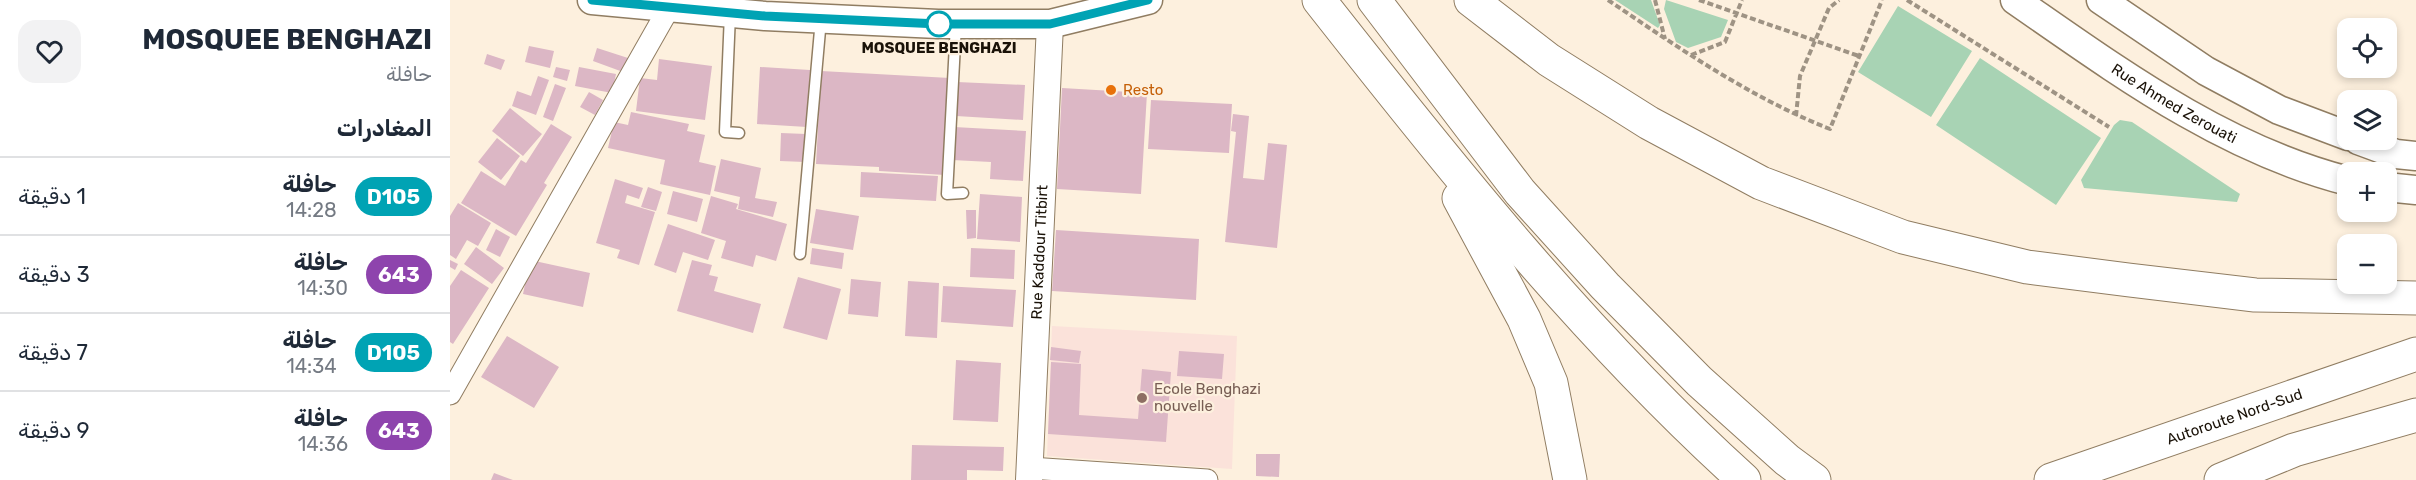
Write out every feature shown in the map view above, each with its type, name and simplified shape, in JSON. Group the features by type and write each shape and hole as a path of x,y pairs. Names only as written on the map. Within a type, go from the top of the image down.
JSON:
{"highway":[{"path":"1319,0 1508,235 1606,344 1691,432 1744,480"},
{"path":"1374,0 1520,192 1605,286 1698,381 1787,460 1814,480"},
{"path":"1471,0 1549,60 1659,129 1761,183 1903,237 2027,267 2255,295 2416,298"},
{"path":"1423,131 1524,319 1551,383 1570,480"},
{"name":"Autoroute Nord-Sud","path":"2051,480 2416,354"},
{"path":"2221,480 2294,450 2416,415"}],"main road":[{"path":"592,0 679,6 730,13 764,8 821,19 957,24 1050,24 1148,0"},
{"name":"Rue Ahmed Zerouati","path":"2015,0 2210,128 2276,158 2337,177"},
{"path":"2101,0 2217,76 2278,110 2337,132"},
{"path":"2385,150 2396,154 2416,156"},
{"path":"2397,189 2416,190"}],"street":[{"path":"450,394 679,6"},
{"name":"Rue Kaddour Titbirt","path":"1029,474 1050,24"},
{"path":"1029,474 1207,480"}],"lane":[{"path":"730,13 725,132 739,133"},
{"path":"800,254 821,19"},
{"path":"957,24 947,194 963,193"}],"path":[{"path":"1608,0 1721,76 1796,116 1830,129 1882,0"},
{"path":"1655,0 1665,39"},
{"path":"1699,0 1859,56"},
{"path":"1690,56 1725,42 1742,0"},
{"path":"1796,116 1800,76 1829,8 1839,0"},
{"path":"1907,0 2109,127"}],"shaded area":[{"name":"Ecole Benghazi nouvelle","path":"1052,326 1237,336 1232,469 1047,456"}],"green space":[{"path":"1615,0 1651,0 1660,25 1658,28"},
{"path":"1666,0 1728,20 1721,37 1688,48 1676,42 1664,9"},
{"path":"1898,6 1972,51 1931,117 1858,72"},
{"path":"1980,58 2101,138 2056,205 1936,125"},
{"path":"2120,120 2132,122 2240,194 2237,202 2084,188 2081,180 2114,125"}],"building":[{"path":"529,46 554,51 550,68 525,62"},
{"path":"597,48 628,58 623,72 593,61"},
{"path":"487,54 505,60 501,70 484,64"},
{"path":"659,59 712,66 705,120 636,111 640,78 657,80"},
{"path":"556,67 570,70 567,81 553,77"},
{"path":"579,67 616,74 612,93 575,86"},
{"path":"760,67 810,70 807,127 757,124"},
{"path":"821,71 950,78 945,175 879,171 879,167 816,164"},
{"path":"538,76 549,80 536,115 512,106 517,91 531,96"},
{"path":"957,82 1025,85 1023,120 956,116"},
{"path":"555,84 566,88 553,121 543,117"},
{"path":"1062,88 1147,93 1141,194 1057,189"},
{"path":"589,92 603,100 595,115 580,107"},
{"path":"1151,100 1232,104 1229,153 1148,149"},
{"path":"510,108 542,134 523,156 492,131"},
{"path":"631,112 689,124 687,131 705,135 699,162 716,166 710,195 660,184 665,160 608,148 614,122 628,125"},
{"path":"1233,114 1249,116 1243,178 1264,180 1268,143 1287,145 1277,248 1225,242 1236,132 1231,131"},
{"path":"551,124 572,137 544,183 547,185 516,236 461,203 481,171 505,186 521,160 526,163"},
{"path":"954,127 1026,131 1023,181 990,179 991,162 952,160"},
{"path":"781,133 806,134 805,162 780,161"},
{"path":"497,138 520,156 501,180 478,162"},
{"path":"721,159 761,168 755,198 777,202 773,217 738,209 740,197 714,191"},
{"path":"861,172 938,176 936,201 860,197"},
{"path":"615,179 643,188 639,199 627,195 625,203 655,212 639,265 617,258 620,250 596,243"},
{"path":"648,187 662,192 656,211 641,207"},
{"path":"673,191 703,199 697,222 667,214"},
{"path":"980,194 1022,197 1020,242 977,239"},
{"path":"711,196 738,204 736,209 787,224 776,261 756,255 753,267 721,258 726,241 701,233"},
{"path":"458,203 491,223 478,246 467,240 456,259 450,255 450,216"},
{"path":"816,209 859,216 853,250 810,243"},
{"path":"966,210 976,210 976,238 967,239"},
{"path":"668,224 715,240 708,260 683,252 676,273 654,265"},
{"path":"496,229 510,237 500,257 486,250"},
{"path":"1056,230 1199,239 1196,300 1052,291"},
{"path":"476,247 504,268 492,284 464,264"},
{"path":"812,248 844,253 842,269 810,264"},
{"path":"971,248 1015,250 1014,279 970,277"},
{"path":"450,260 458,264 455,270 450,267"},
{"path":"530,260 590,273 583,307 523,294"},
{"path":"692,260 712,265 709,275 718,277 714,291 761,304 753,333 677,311"},
{"path":"461,270 489,288 453,344 450,342 450,286"},
{"path":"798,277 841,289 827,340 783,328"},
{"path":"851,279 881,282 878,317 848,314"},
{"path":"908,281 939,283 937,338 905,336"},
{"path":"943,286 1016,290 1013,327 941,322"},
{"path":"507,336 559,367 534,408 481,377"},
{"path":"1051,347 1081,351 1079,363 1050,360"},
{"path":"1179,351 1224,354 1222,379 1177,376"},
{"path":"956,360 1001,363 998,422 953,420"},
{"path":"1051,362 1081,364 1079,415 1138,419 1142,369 1171,372 1166,442 1048,434"},
{"path":"912,445 1004,447 1003,471 967,470 967,480 911,480"},
{"path":"1256,454 1280,454 1279,477 1256,476"},
{"path":"494,473 513,480 491,480"}],"bus line":[{"name":"D105","path":"592,0 765,16 939,24 1050,24 1148,0"}],"place":[{"name":"MOSQUEE BENGHAZI","path":"939,24"},
{"name":"Resto","path":"1111,90"},
{"name":"Ecole Benghazi nouvelle","path":"1142,398"}]}
